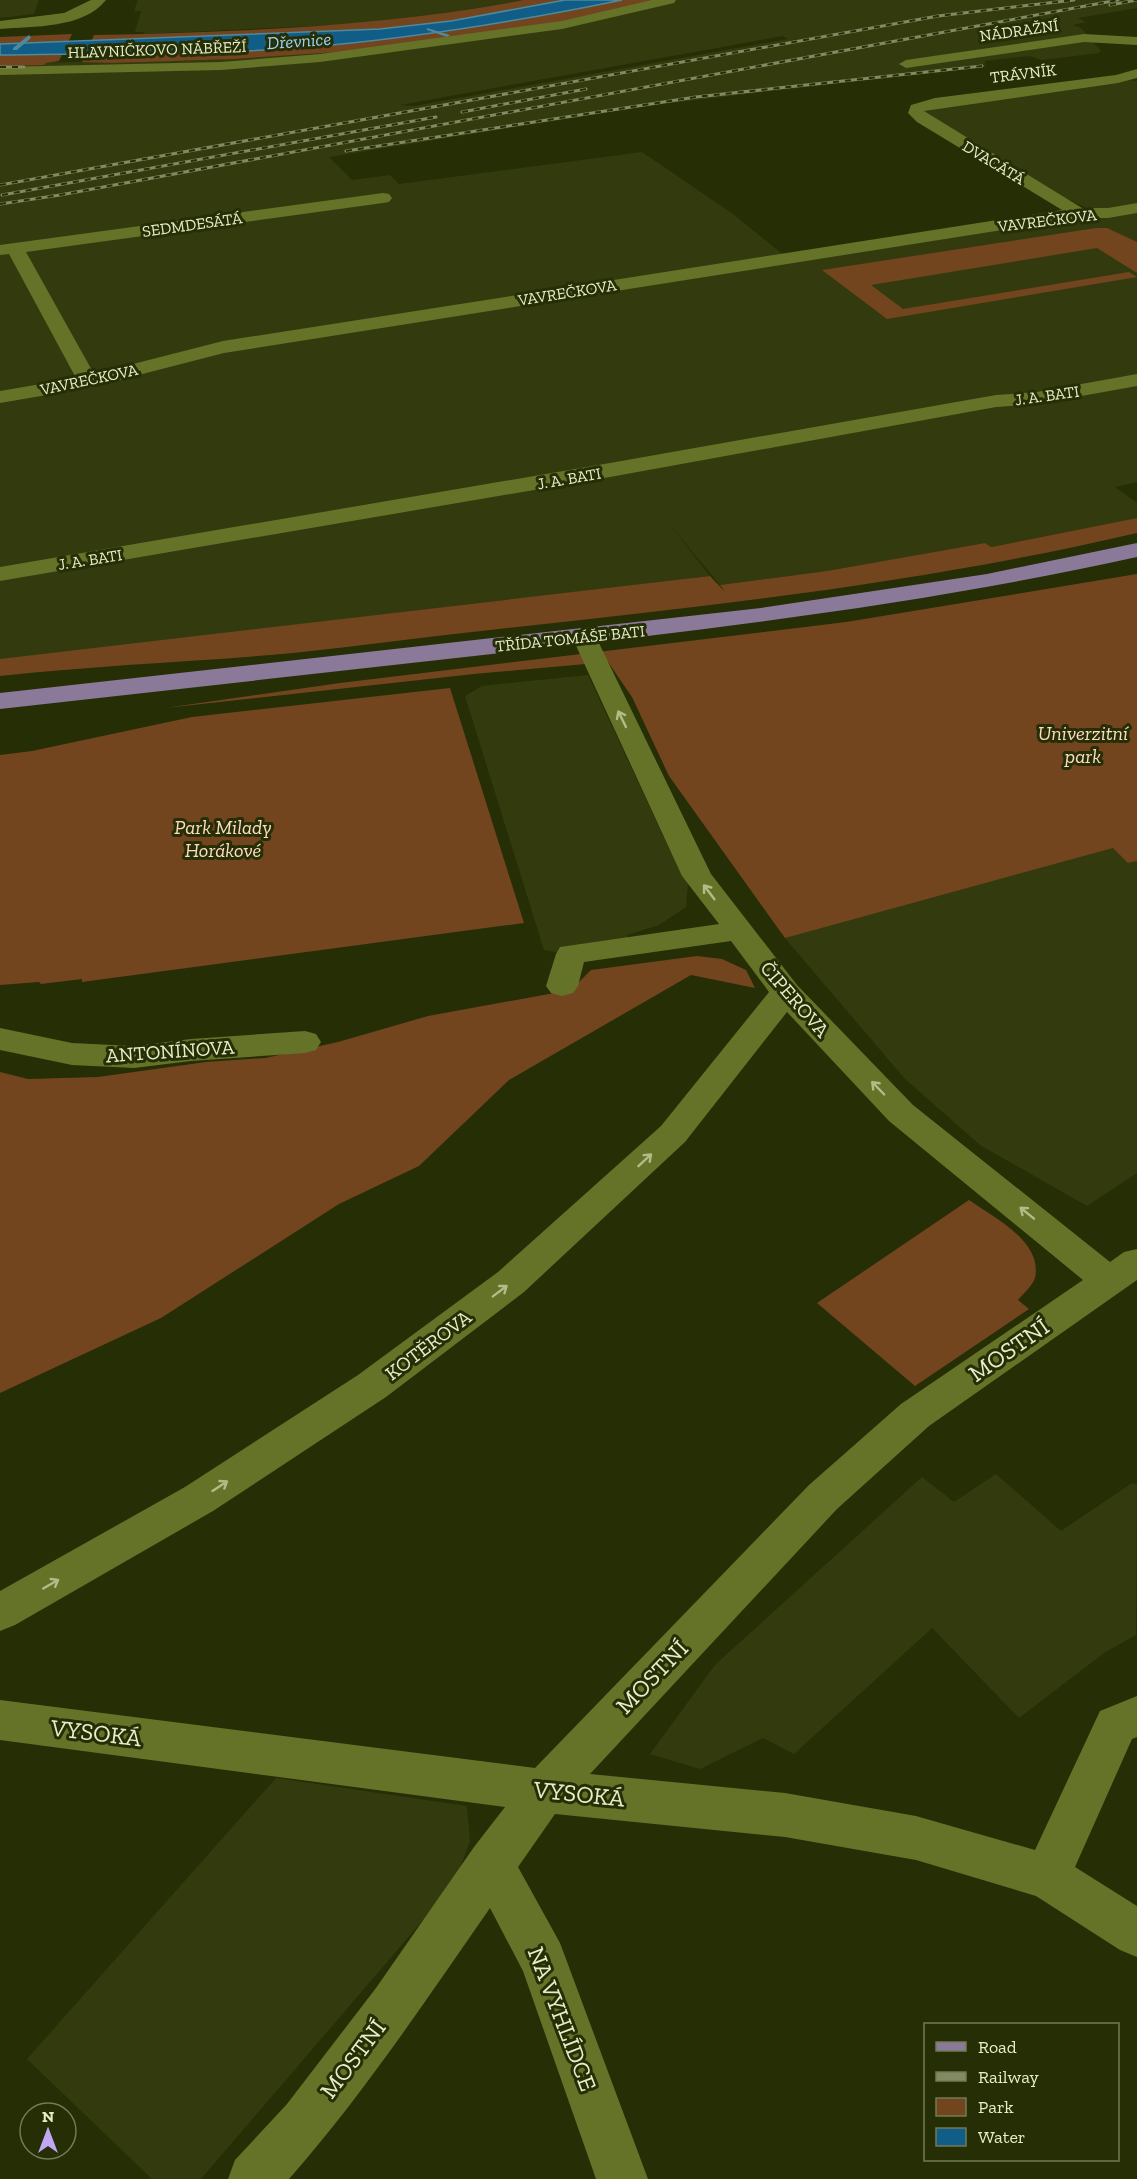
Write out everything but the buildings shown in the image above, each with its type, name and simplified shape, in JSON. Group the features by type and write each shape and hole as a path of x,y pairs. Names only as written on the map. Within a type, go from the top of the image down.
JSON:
{"main road":[{"name":"TŘÍDA TOMÁŠE BATI","path":"0,701 745,619 895,597 1081,563 1137,550"}],"street":[{"path":"0,25 53,19 79,13 90,8 99,0"},
{"name":"HLAVNIČKOVO NÁBŘEŽÍ","path":"0,71 221,66 320,58 562,25 669,0"},
{"path":"77,32 82,19 79,13"},
{"name":"NÁDRAŽNÍ","path":"906,64 1084,38 1137,42"},
{"path":"1134,68 1125,54 1127,48 1137,42"},
{"name":"TRÁVNÍK","path":"916,108 926,104 1118,80 1134,68"},
{"name":"DVACÁTÁ","path":"916,108 916,113 923,119 1078,213"},
{"name":"SEDMDESÁTÁ","path":"8,249 383,198"},
{"name":"VAVREČKOVA","path":"0,396 88,382 223,347 1078,213 1108,213 1137,208"},
{"path":"1108,213 1127,225"},
{"path":"8,249 88,382"},
{"name":"J. A. BATI","path":"0,574 610,471 996,402 1037,398 1137,380"},
{"name":"ČIPEROVA","path":"585,636 697,876 786,992 902,1113 1072,1249 1122,1271"},
{"path":"562,986 571,954 739,931"},
{"name":"KOTĚROVA","path":"0,1612 209,1493 372,1386 511,1282 673,1134 786,992"},
{"name":"ANTONÍNOVA","path":"0,1039 72,1054 134,1057 191,1050 305,1042"},
{"name":"MOSTNÍ","path":"254,2179 305,2121 373,2032 544,1791 823,1497 915,1415 1122,1271"},
{"path":"1047,1876 1116,1725 1137,1716"},
{"name":"VYSOKÁ","path":"0,1720 544,1791 785,1815 916,1838 1047,1876 1137,1933"},
{"name":"NA VYHLÍDCE","path":"491,1863 543,1960 622,2179"}],"shaded area":[{"path":"0,0 39,0 34,14 0,18"},
{"path":"138,0 523,0 358,24 144,34 144,32 135,32 141,11 134,11"},
{"path":"659,0 1137,0 1137,8 1078,18 1086,22 1073,25 1081,28 1101,51 1099,53 1042,60 1030,56 984,61 986,63 983,64 987,66 654,105 329,157 352,180 390,175 399,184 642,152 733,214 781,253 807,259 1099,214 1048,190 914,108 1126,80 1137,81 1137,482 1115,487 1137,503 1137,518 990,547 985,543 827,571 720,585 670,525 710,576 0,660 0,63 211,60 367,49","holes":["783,36 788,39 414,106 400,105"]},
{"path":"588,675 666,842 689,872 686,907 659,925 627,935 630,942 555,952 544,950 465,696 482,686"},
{"path":"1113,848 1128,863 1137,861 1137,1173 1087,1206 980,1145 904,1078 785,938 885,904"},
{"path":"996,1474 1061,1531 1132,1483 1137,1485 1136,1635 1104,1653 1019,1718 932,1628 794,1754 763,1738 700,1769 650,1754 715,1665 922,1477 954,1502"},
{"path":"276,1778 467,1806 470,1841 454,1884 201,2179 152,2179 78,2108 78,2101 71,2101 27,2059"}],"green space":[{"path":"523,0 659,0 557,23 368,50 233,59 82,62 94,35 256,30 363,22"},
{"path":"72,34 59,61 44,65 0,66 0,37"},
{"path":"1107,228 1137,242 1137,273 1097,248 871,285 903,309 1129,272 1137,277 887,319 822,270"},
{"path":"1137,518 1137,533 979,565 820,591 293,653 0,676 0,659 710,576 725,592 720,585 827,571 985,543 991,547"},
{"name":"Univerzitní park","path":"1137,574 1137,861 1128,863 1113,848 785,938 669,776 632,697 608,662 474,674 165,708 340,683 846,622"},
{"name":"Park Milady Horákové","path":"450,688 524,923 82,982 82,979 41,984 39,982 0,985 0,755 32,751 192,717"},
{"path":"697,956 722,959 746,970 755,988 691,975 509,1080 419,1166 339,1204 161,1318 0,1393 0,1072 28,1079 98,1077 206,1062 265,1058 338,1042 428,1016 571,990 591,970"},
{"path":"969,1200 1003,1222 1024,1242 1031,1253 1035,1265 1035,1278 1018,1300 1029,1309 915,1386 817,1303"}],"water":[{"name":"Dřevnice","path":"565,0 622,0 461,29 299,48 187,53 0,55 0,44 380,29 451,21"}],"waterway":[{"path":"429,29 447,35"},
{"path":"15,49 29,37"}],"railway":[{"path":"0,185 938,16 1074,0"},
{"path":"0,204 60,195 1118,0"},
{"path":"1110,5 1137,0"},
{"path":"346,151 696,97 982,66"},
{"path":"0,67 24,67"},
{"path":"462,112 586,89"},
{"path":"2,195 436,117"}]}
